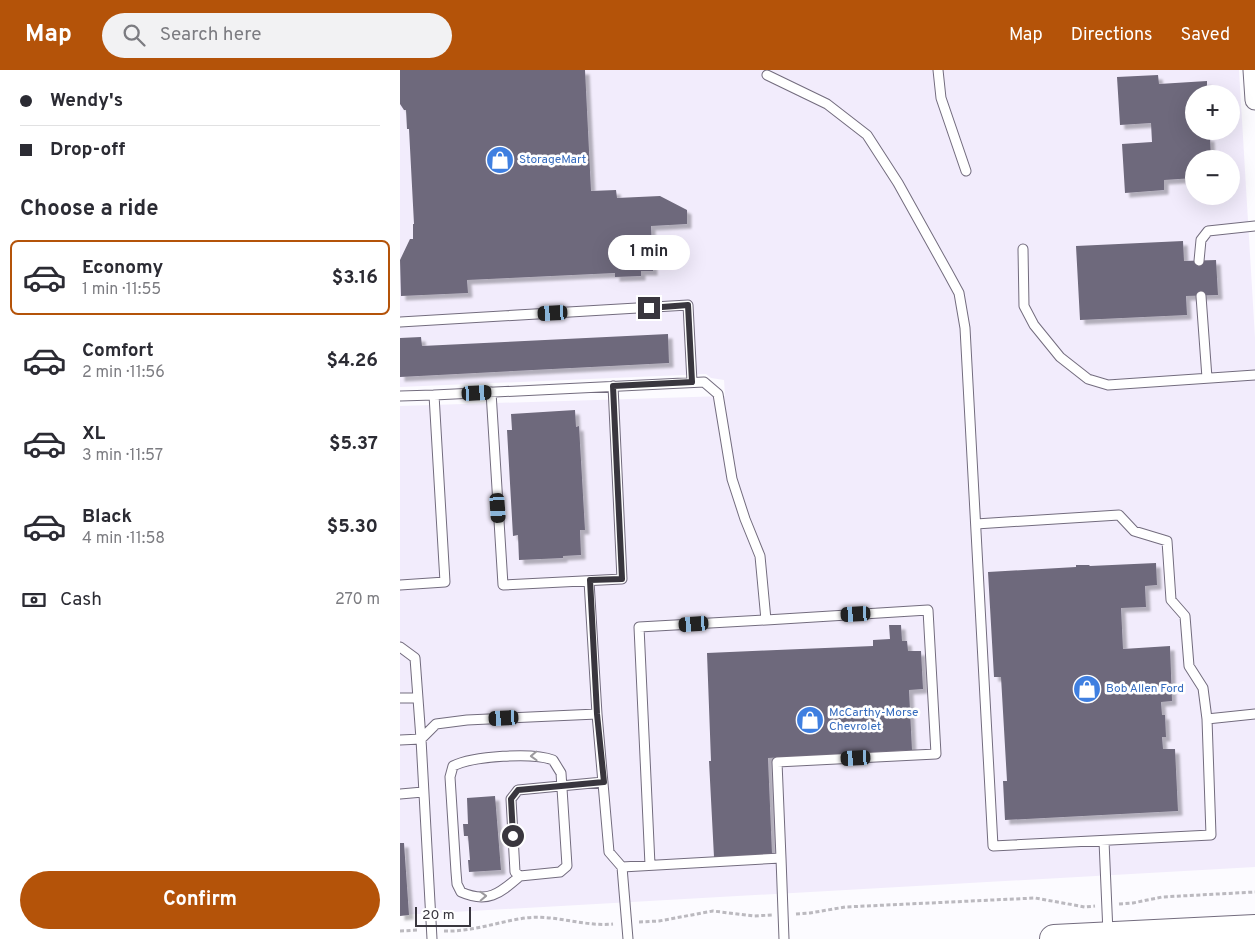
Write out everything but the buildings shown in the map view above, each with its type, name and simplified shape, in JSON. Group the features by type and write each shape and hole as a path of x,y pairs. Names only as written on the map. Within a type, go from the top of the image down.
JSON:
{"main road":[{"path":"1054,939 1255,929"}],"street":[{"path":"1253,70 1255,100"}],"lane":[{"path":"938,70 941,98 966,171"},
{"path":"767,75 827,104 867,135 898,183 959,293 965,328 993,846 1211,835 1207,719 1204,688 1189,666 1185,616 1171,600 1167,540 1134,531 1119,515 976,524"},
{"path":"1199,260 1201,240 1208,231 1255,226"},
{"path":"1023,249 1024,306 1034,325 1060,357 1088,379 1108,385 1255,375"},
{"path":"1201,296 1207,378"},
{"path":"400,322 688,305 692,382"},
{"path":"400,396 704,382 718,394 732,479 760,556 766,620"},
{"path":"491,392 503,585 622,579 613,386"},
{"path":"400,585 445,582 434,395"},
{"path":"590,580 597,714 609,852 622,867 628,939"},
{"path":"650,865 640,627 928,610 936,754 777,762 784,939"},
{"path":"400,647 415,658 432,935"},
{"path":"400,698 418,698"},
{"path":"400,740 421,739 436,724 468,720 597,714"},
{"path":"1207,719 1255,714"},
{"path":"543,756 554,760 561,773 561,786 566,866 560,872 520,876 500,893 486,897 470,896 461,892 457,884 456,872 450,777 453,766 463,761 478,758 543,756"},
{"path":"520,876 515,872 511,799 518,790 604,782"},
{"path":"400,794 423,792"},
{"path":"1104,841 1108,936"},
{"path":"622,867 781,858"}],"path":[{"path":"400,931 432,935 490,926 525,918 543,917 553,917 597,926 659,921 713,911 754,916 810,913 845,907 1035,898 1085,907 1133,903 1162,897 1255,892"}],"shaded area":[{"path":"400,70 1239,70 1240,85 1185,85 1185,140 1240,140 1240,87 1255,338 1255,867 400,915 400,406 725,396 724,380 711,378 706,374 400,387"}],"place":[{"name":"StorageMart","path":"500,160"},
{"name":"Bob Allen Ford","path":"1087,689"},
{"name":"McCarthy-Morse Chevrolet","path":"810,720"}],"route":[{"path":"513,836 511,799 518,790 604,782 597,714 590,580 622,579 613,386 692,382 688,305 649,308"}]}
